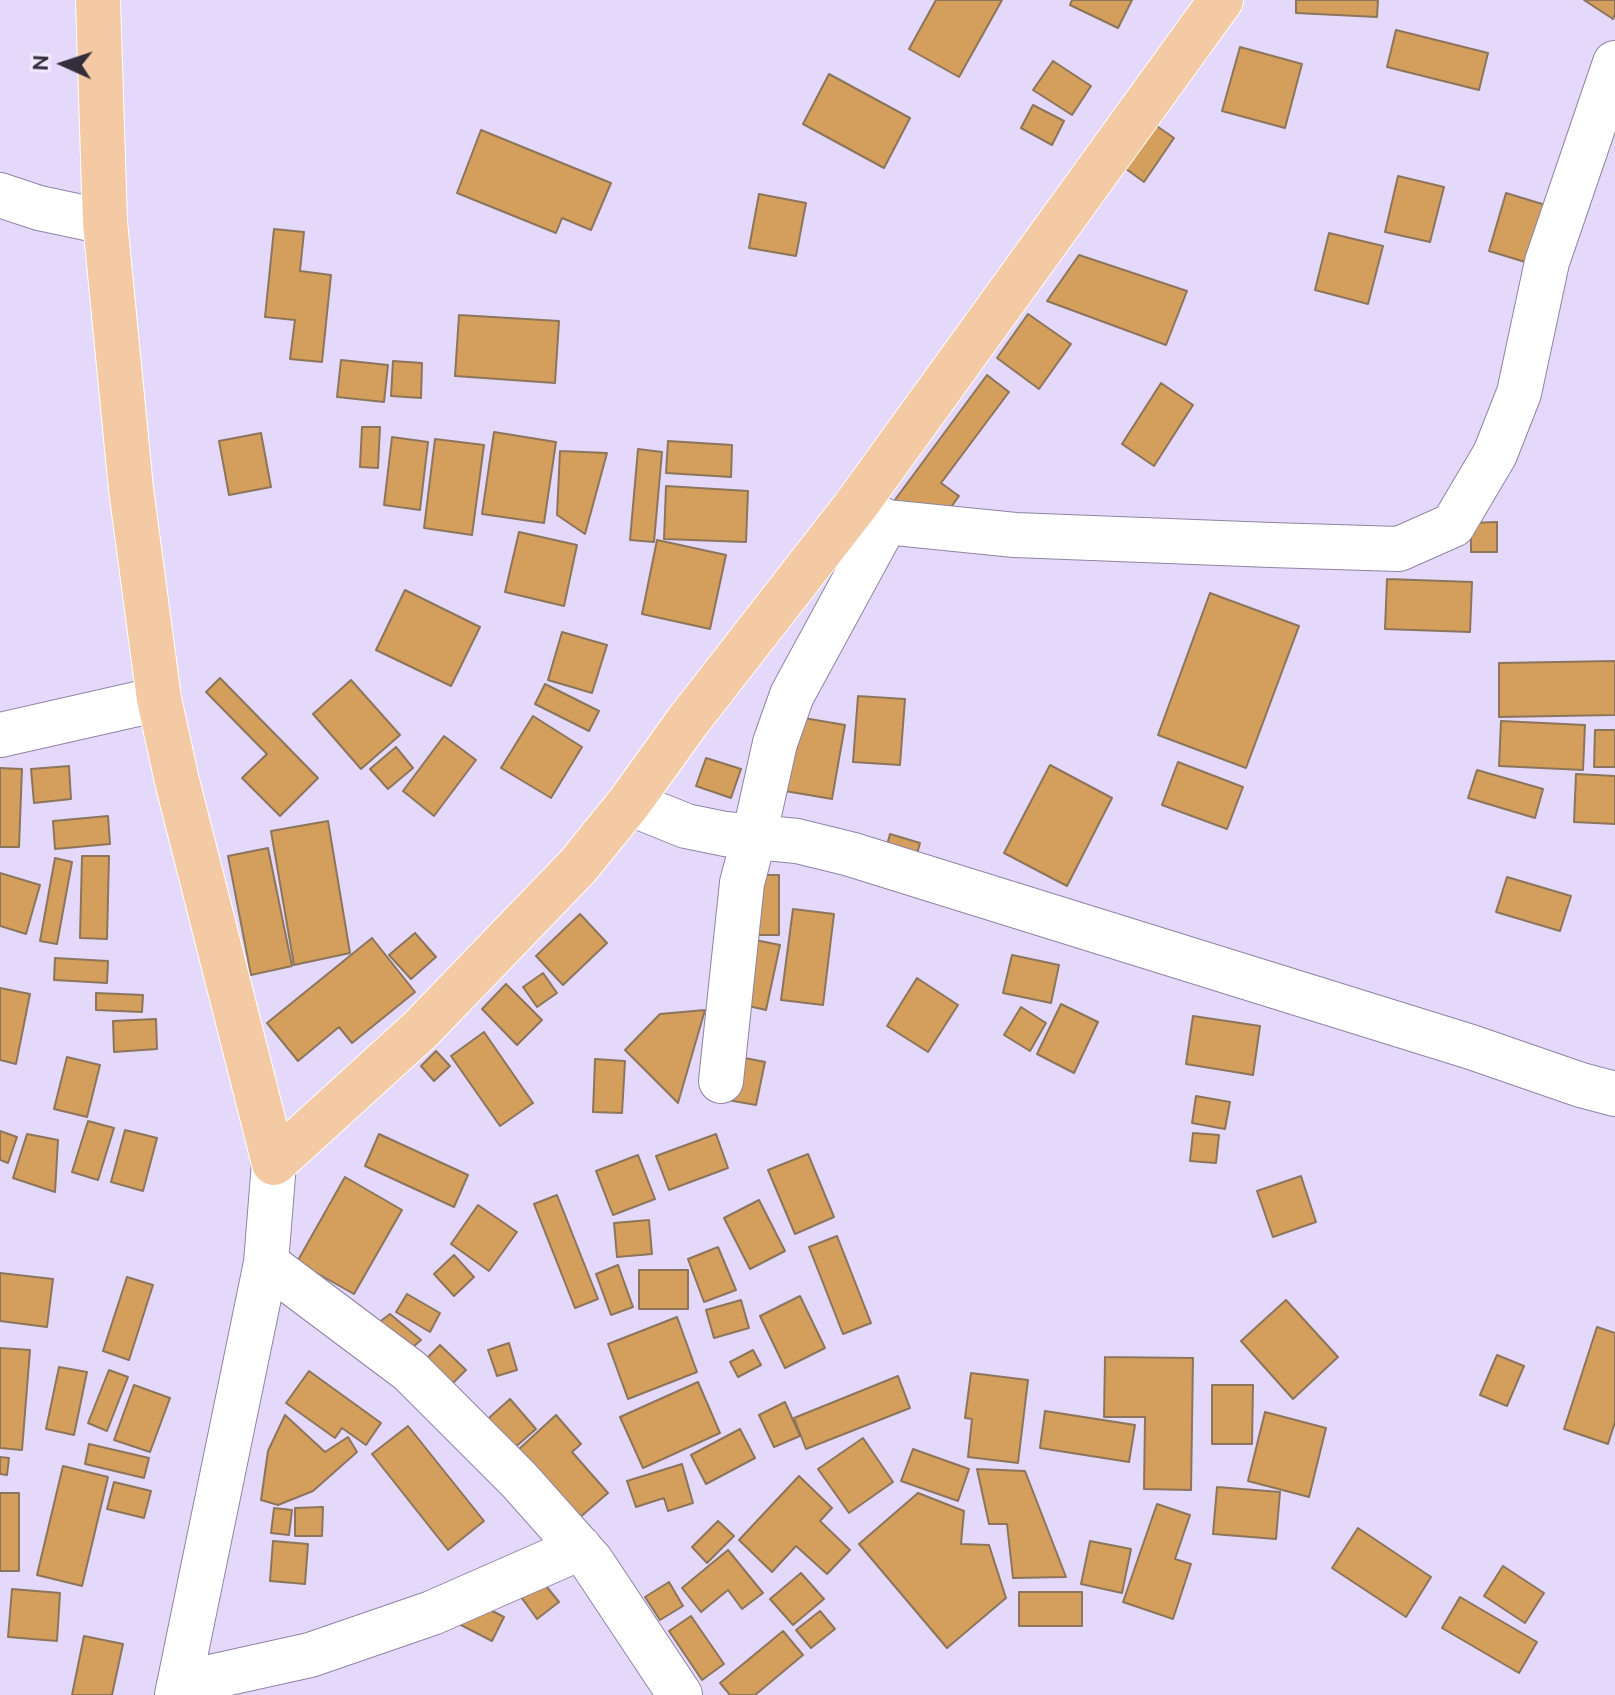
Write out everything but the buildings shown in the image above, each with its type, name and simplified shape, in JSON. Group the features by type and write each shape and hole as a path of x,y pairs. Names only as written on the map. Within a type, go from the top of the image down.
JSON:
{"main road":[{"path":"98,0 105,222 131,489 159,699 274,1163 421,1029 578,866 629,803 688,721 871,513 1221,0"}],"street":[{"path":"721,1081 742,883 775,743 792,695 871,513 1015,535 1399,549 1453,525 1495,454 1519,393 1547,262 1615,63"},
{"path":"0,195 39,208 105,222"},
{"path":"0,735 159,699"},
{"path":"629,803 686,826 797,841 850,854 1615,1094"},
{"path":"274,1163 266,1263 178,1689 310,1655 432,1613 580,1548"},
{"path":"266,1263 410,1371 519,1480 591,1561 680,1695"}]}
